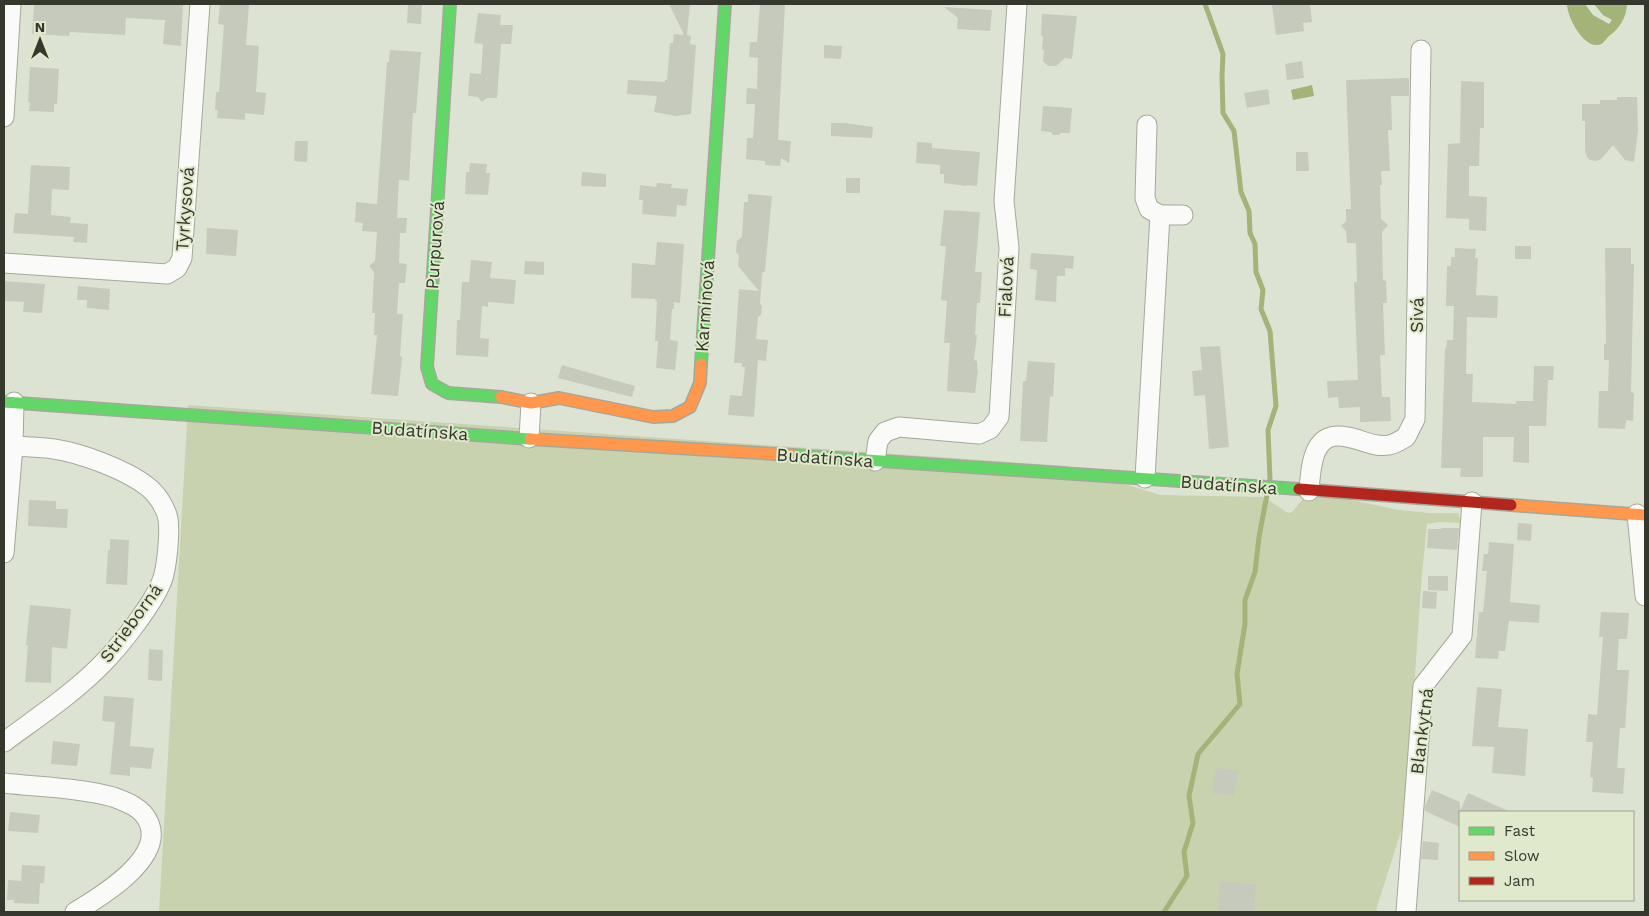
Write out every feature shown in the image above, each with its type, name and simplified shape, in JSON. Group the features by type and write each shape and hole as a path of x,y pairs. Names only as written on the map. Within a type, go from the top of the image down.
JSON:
{"street":[{"path":"4,118 11,4"},
{"name":"Tyrkysová","path":"4,263 168,274 177,268 182,258 200,4"},
{"name":"Purpurová","path":"450,4 427,368 432,384 448,393 508,397 531,403"},
{"name":"Karmínová","path":"531,403 559,398 653,417 673,416 690,407 700,383 725,4"},
{"name":"Fialová","path":"875,461 878,441 885,432 899,427 979,434 990,429 999,417 1009,248 1004,200 1017,4"},
{"name":"Sivá","path":"1309,491 1311,461 1325,439 1334,436 1346,436 1373,445 1390,445 1406,437 1415,418 1421,50"},
{"path":"1147,125 1145,198 1149,209 1160,215 1183,215"},
{"path":"1145,478 1160,215"},
{"path":"4,553 13,446 9,402"},
{"name":"Budatínska","path":"9,402 1145,478 1643,514"},
{"path":"529,438 531,403"},
{"name":"Strieborná","path":"4,742 82,683 108,658 133,627 162,581 165,570 168,519 164,506 149,488 124,472 87,457 56,449 13,446"},
{"name":"Blankytná","path":"1406,912 1423,686 1462,636 1472,502"},
{"path":"1643,514 1645,596"},
{"path":"4,783 96,793 133,805 146,816 151,828 150,842 146,853 136,867 122,880 75,912"}],"shaded area":[{"path":"1567,4 1585,4 1593,15 1609,24 1612,20 1603,15 1594,4 1627,4 1626,13 1619,26 1602,43 1597,45 1591,44 1581,36 1573,23"},
{"path":"1312,85 1314,96 1293,100 1291,90"},
{"path":"188,405 1067,466 1160,495 1264,497 1288,513 1292,512 1303,499 1337,497 1399,510 1458,513 1461,523 1440,522 1427,524 1405,819 1376,910 1384,912 159,912"}],"building":[{"path":"183,4 181,46 163,44 165,20 126,18 125,35 70,32 69,36 32,34 34,5"},
{"path":"220,4 249,4 246,45 259,46 256,92 266,93 264,115 245,113 245,120 217,118 218,110 215,110 216,92 219,92 224,25 218,24"},
{"path":"408,4 422,4 421,24 407,23"},
{"path":"669,4 690,4 687,35 691,36 690,44 696,45 691,114 676,116 654,112 657,96 627,94 628,80 665,82 667,80 670,43 673,43 674,34 684,35"},
{"path":"760,4 785,4 778,140 791,141 789,163 781,158 780,166 765,165 765,161 746,159 747,138 753,138 755,104 746,104 747,88 757,89 758,58 749,57 750,42 757,42"},
{"path":"1310,4 1312,22 1303,23 1304,31 1276,35 1272,5"},
{"path":"944,7 992,10 990,31 957,29 958,18"},
{"path":"478,13 501,15 500,25 513,25 511,44 501,44 497,98 487,98 482,102 478,97 468,96 470,73 481,74 483,44 474,43"},
{"path":"1042,14 1077,16 1072,59 1065,58 1056,66 1048,66 1043,61"},
{"path":"824,45 842,46 841,59 824,58"},
{"path":"390,50 421,52 416,113 413,113 409,181 399,180 397,218 407,218 406,233 400,233 399,263 407,264 405,283 399,283 397,314 403,314 400,356 402,357 398,396 371,394 377,335 374,335 375,313 372,313 374,272 369,266 375,261 377,232 362,231 363,223 355,222 356,202 377,204 387,62 389,62"},
{"path":"1302,61 1304,78 1287,80 1285,64"},
{"path":"30,67 59,69 57,104 54,104 54,112 29,111"},
{"path":"1409,78 1409,96 1391,96 1392,130 1388,130 1390,171 1381,171 1382,185 1380,185 1381,219 1388,225 1382,232 1383,280 1386,281 1387,303 1383,303 1385,355 1380,355 1382,397 1390,397 1391,421 1360,422 1360,407 1339,408 1338,397 1328,398 1327,381 1358,380 1354,282 1357,282 1356,243 1347,243 1346,231 1341,226 1346,221 1346,209 1351,209 1346,80"},
{"path":"1461,81 1484,82 1484,128 1480,128 1479,166 1469,166 1469,196 1487,197 1486,231 1469,230 1469,219 1446,218 1448,144 1460,143"},
{"path":"1268,89 1270,104 1247,108 1244,93"},
{"path":"1617,97 1637,97 1638,131 1634,162 1625,160 1613,145 1601,159 1596,161 1590,160 1585,151 1585,121 1582,121 1582,104 1600,104 1600,100 1617,100"},
{"path":"1043,106 1072,108 1070,133 1053,135 1051,132 1041,131"},
{"path":"831,123 873,127 872,138 831,136"},
{"path":"295,141 308,141 307,162 294,161"},
{"path":"917,142 932,143 932,148 980,152 977,186 944,183 944,174 940,174 940,165 916,163"},
{"path":"1296,152 1308,152 1309,171 1296,171"},
{"path":"470,163 487,164 486,173 490,173 488,195 465,194 466,172 469,172"},
{"path":"31,165 70,167 69,190 52,189 51,215 71,217 70,223 88,224 87,243 73,242 74,237 13,233 15,213 28,214"},
{"path":"582,172 606,174 606,187 581,186"},
{"path":"846,178 860,178 860,193 846,193"},
{"path":"657,183 672,184 671,188 688,189 686,206 677,205 676,217 642,214 643,200 639,200 640,185 656,187"},
{"path":"748,194 772,196 765,271 762,273 761,315 758,317 756,339 768,340 766,361 758,360 754,417 728,415 730,395 742,396 745,367 742,367 742,363 734,363 739,289 759,291 738,266 739,256 736,252 737,241 742,237 744,202 748,202"},
{"path":"944,210 980,212 975,272 982,272 980,303 977,303 975,335 977,335 974,360 977,361 978,370 975,393 947,391 950,343 944,343 947,301 941,300 946,246 940,246"},
{"path":"207,228 238,230 236,256 206,254"},
{"path":"657,242 684,244 680,303 674,302 674,309 672,309 670,340 678,341 675,370 656,368 658,341 655,341 656,299 631,298 632,263 655,265"},
{"path":"1515,246 1531,246 1531,259 1515,259"},
{"path":"1455,248 1476,249 1475,258 1478,258 1476,295 1498,296 1497,318 1467,317 1466,374 1473,374 1472,402 1516,404 1516,401 1533,401 1534,366 1554,366 1553,380 1548,380 1546,426 1529,426 1529,463 1513,462 1514,437 1483,437 1483,477 1460,477 1461,468 1441,468 1445,348 1447,340 1453,340 1454,306 1446,306 1447,266 1451,266 1451,257 1455,257"},
{"path":"1605,248 1631,248 1631,264 1634,264 1631,392 1634,393 1633,421 1626,420 1625,429 1598,428 1599,391 1608,391 1609,360 1604,360 1604,344 1606,344"},
{"path":"1031,253 1074,256 1073,269 1065,268 1065,276 1057,276 1056,302 1035,300 1037,270 1030,269"},
{"path":"471,260 492,262 490,278 516,280 514,304 488,302 488,307 482,306 480,338 489,339 488,357 456,355 457,320 460,320 462,282 469,282"},
{"path":"525,261 544,262 544,275 524,274"},
{"path":"4,281 45,284 42,313 23,312 24,302 4,301"},
{"path":"78,286 110,289 109,310 87,308 87,300 77,300"},
{"path":"1220,346 1229,447 1209,449 1205,395 1194,396 1192,371 1202,370 1200,347"},
{"path":"1028,361 1055,363 1053,397 1050,396 1047,442 1020,441 1023,381 1026,381"},
{"path":"562,365 635,386 632,397 558,378"},
{"path":"29,500 56,501 56,509 68,509 67,528 28,526"},
{"path":"1518,523 1532,524 1531,541 1517,540"},
{"path":"1459,528 1457,550 1427,548 1428,529"},
{"path":"110,539 129,540 127,585 106,584"},
{"path":"1489,542 1514,544 1510,602 1540,605 1539,623 1509,621 1505,651 1499,651 1498,659 1475,658 1479,612 1483,612 1487,571 1482,571 1484,554 1488,554"},
{"path":"1428,576 1448,576 1448,591 1428,590"},
{"path":"1423,591 1437,592 1436,609 1422,608"},
{"path":"30,605 71,609 67,649 52,647 51,683 25,682"},
{"path":"1601,612 1629,613 1627,639 1619,639 1617,670 1629,670 1625,728 1620,728 1617,768 1625,768 1623,794 1592,792 1593,778 1590,777 1593,742 1586,742 1588,714 1597,715 1603,637 1599,637"},
{"path":"149,649 163,650 162,681 148,680"},
{"path":"1477,687 1502,689 1498,727 1528,729 1525,776 1492,773 1494,747 1472,746"},
{"path":"104,696 134,698 130,746 154,748 151,769 130,767 130,776 110,774 115,722 102,721"},
{"path":"53,741 80,744 77,766 51,764"},
{"path":"1216,768 1238,771 1234,796 1212,793"},
{"path":"1432,790 1460,802 1459,827 1425,811 1425,806"},
{"path":"1468,793 1509,811 1460,811"},
{"path":"10,812 40,815 38,833 8,831"},
{"path":"1423,841 1439,843 1438,860 1421,859"},
{"path":"22,865 45,866 44,883 40,883 39,904 14,903 14,900 7,900 8,880 21,881"},
{"path":"1220,882 1256,884 1254,912 1218,912"}],"waterway":[{"path":"1205,4 1223,54 1223,113 1234,131 1241,192 1249,211 1250,233 1255,244 1256,272 1263,290 1261,309 1270,331 1276,406 1268,430 1270,480"},
{"path":"1164,912 1187,876 1184,852 1193,823 1189,796 1198,754 1240,704 1237,674 1245,624 1245,600 1255,572 1267,495"}],"traffic: fast":[{"path":"450,4 427,367 432,384 448,393 501,397"},
{"path":"701,364 725,4"},
{"path":"4,402 530,439"},
{"path":"792,455 1299,489"}],"traffic: slow":[{"path":"501,397 531,403 559,398 653,417 673,416 690,407 700,383 701,364"},
{"path":"530,439 792,455"},
{"path":"1511,505 1645,515"}],"traffic: jam":[{"path":"1299,489 1511,505"}]}
